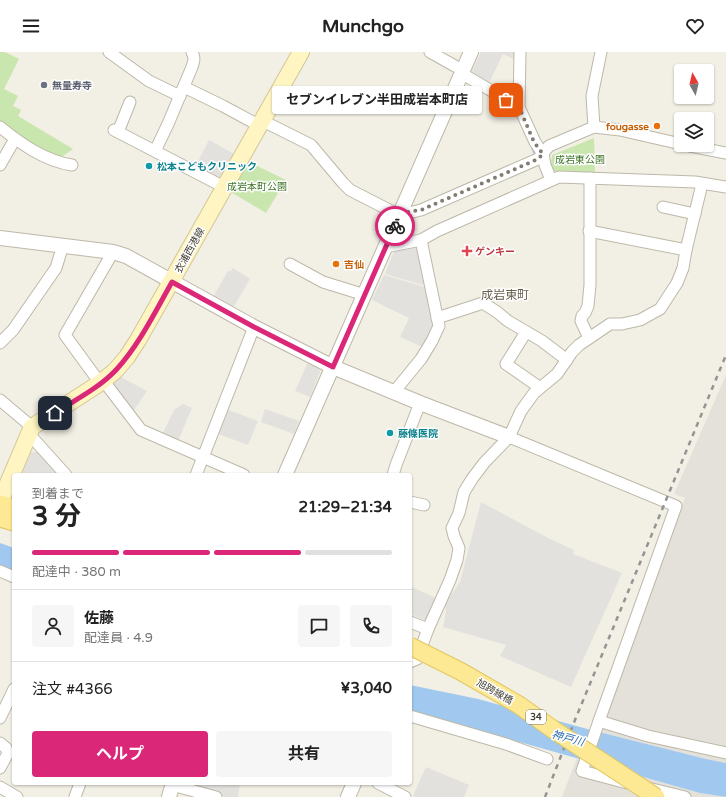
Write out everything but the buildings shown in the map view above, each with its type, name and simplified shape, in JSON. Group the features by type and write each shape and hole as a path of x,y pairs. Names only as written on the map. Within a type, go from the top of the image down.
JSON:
{"main road":[{"name":"衣浦西港線","path":"31,430 102,382 115,371 127,357 172,282 301,52"},
{"path":"13,473 31,430"},
{"path":"12,475 0,503 12,507"},
{"path":"0,518 12,521"},
{"name":"旭跨線橋","path":"412,647 460,671 519,705 554,730 656,797"},
{"name":"旭跨線橋","path":"412,653 457,676 502,702 649,797"}],"street":[{"path":"109,52 149,81 223,106 311,145 350,190 393,212 401,213 421,210 538,159 549,146 594,127 620,130 674,142"},
{"path":"155,151 194,61 192,52"},
{"path":"430,52 519,107"},
{"path":"286,473 471,52"},
{"path":"520,52 519,107 534,142 543,154 545,165 551,180"},
{"path":"594,127 592,96 601,52"},
{"path":"130,102 116,131 224,187"},
{"path":"0,127 14,139 58,163 72,165"},
{"path":"0,165 14,139"},
{"path":"714,151 726,153"},
{"path":"386,247 420,240 559,177 567,176 702,184 726,188"},
{"path":"589,338 581,321 582,316 588,306 590,285 590,178"},
{"path":"412,661 417,659 457,560 459,548 452,528 459,512 464,492 484,463 508,437 521,411 539,387 556,374 579,345 610,324 622,324 640,320 660,309 677,283 683,268 702,184"},
{"path":"663,207 695,214"},
{"path":"589,231 686,250"},
{"path":"0,238 113,252 126,256 254,327 333,367 420,404 508,437 676,506 582,771 685,797"},
{"path":"394,392 421,358 432,341 439,326 420,240"},
{"path":"0,343 13,330 56,268 63,245"},
{"path":"113,252 65,335 142,430 239,473"},
{"path":"290,264 323,282 365,295"},
{"path":"437,318 483,303 508,321 542,341 567,360"},
{"path":"197,473 254,327"},
{"path":"526,332 506,364 539,387"},
{"path":"0,400 31,430 64,473"},
{"path":"394,473 420,404"},
{"path":"412,502 424,505"},
{"path":"0,571 12,576"},
{"path":"412,623 428,629"},
{"path":"0,718 12,693"},
{"path":"412,717 506,744 547,758"},
{"path":"599,721 648,736 726,753"},
{"path":"0,743 6,748 8,753 0,768"},
{"path":"75,797 79,785"},
{"path":"348,797 353,785"},
{"path":"382,785 406,797"},
{"path":"171,788 216,797"},
{"path":"3,791 17,797"}],"shaded area":[{"path":"481,52 515,52 515,60 503,54 489,83 471,73"},
{"path":"209,140 234,154 219,179 195,167"},
{"path":"419,244 427,286 385,274 395,249"},
{"path":"233,268 250,279 233,308 213,297 228,271 231,271"},
{"path":"384,275 428,288 435,326 425,348 400,337 409,318 372,300"},
{"path":"308,362 318,367 320,372 310,397 295,391"},
{"path":"726,375 726,763 591,730 685,498 674,494"},
{"path":"119,376 147,391 132,413 110,384"},
{"path":"183,404 192,408 178,441 162,435 174,410"},
{"path":"226,409 258,421 248,445 216,433"},
{"path":"265,409 299,421 294,434 261,422"},
{"path":"42,451 58,473 20,473 28,453"},
{"path":"481,502 548,538 574,550 573,554 622,573 571,687 500,656 506,645 443,627 446,612 445,604 460,582"},
{"path":"412,587 440,600 430,622 412,615"},
{"path":"577,758 700,793 726,797 562,797"},
{"path":"426,767 469,785 464,797 413,796"},
{"path":"181,785 240,785 238,797 225,797"}],"green space":[{"path":"0,52 5,52 19,59 4,89 18,96 13,106 21,110 18,116 73,149 58,159 37,148 0,122"},
{"name":"成岩東公園","path":"594,138 595,173 554,171 551,163 552,155"},
{"name":"成岩本町公園","path":"249,162 286,180 266,213 231,192"}],"water":[{"path":"0,543 12,547 12,571 0,567"},
{"name":"神戸川","path":"412,685 478,699 591,730 726,763 726,797 700,793 412,712"}],"waterway":[{"path":"532,147 535,154 533,156"}],"railway":[{"path":"545,797 575,720 726,355"}],"way so far":[{"path":"395,226 401,213 421,210 538,159 543,154 534,142 519,107 506,100"}],"place":[{"name":"無量寿寺","path":"44,85"},
{"name":"セブンイレブン半田成岩本町店","path":"506,100"},
{"name":"fougasse","path":"657,126"},
{"name":"松本こどもクリニック","path":"149,166"},
{"name":"ゲンキー","path":"467,251"},
{"name":"吉仙","path":"336,264"},
{"name":"藤條医院","path":"390,433"}],"district":[{"name":"成岩東町","path":"505,295"}],"route":[{"path":"55,413 100,383 115,371 127,357 138,340 172,282 254,327 333,367 395,226"}]}
